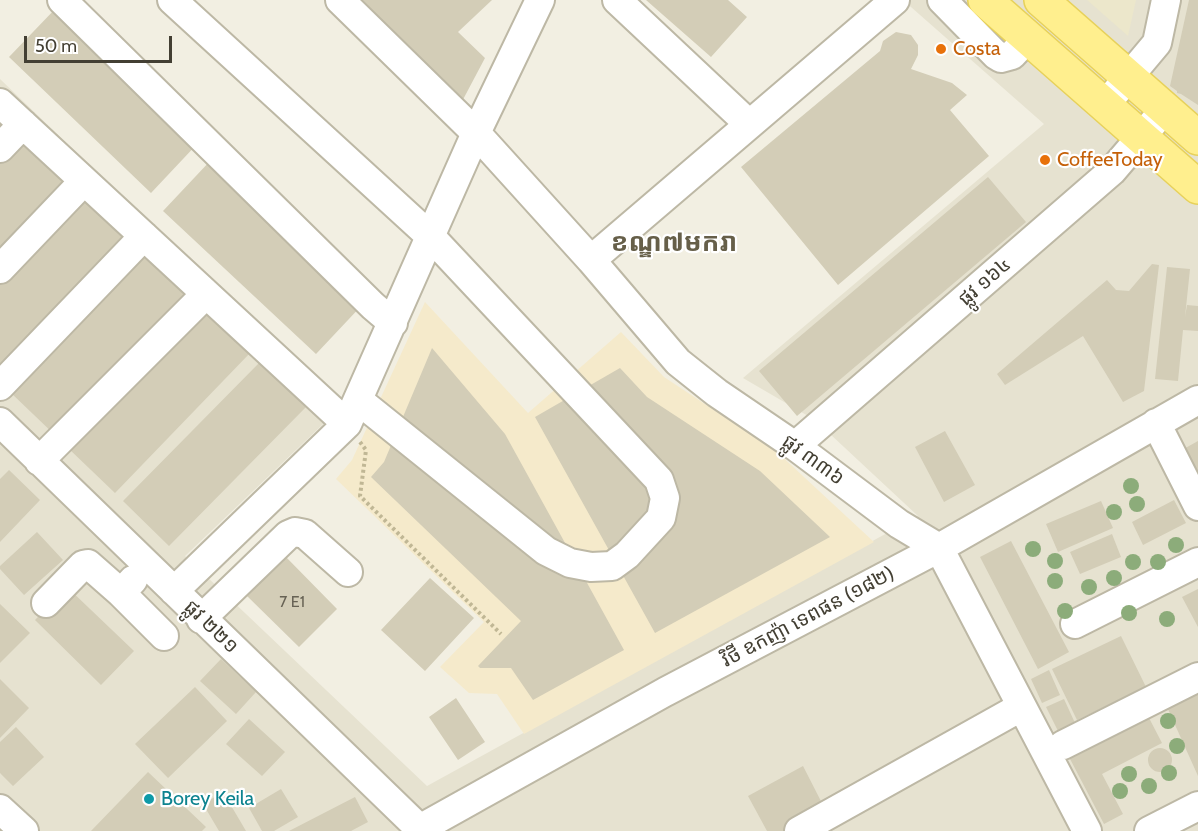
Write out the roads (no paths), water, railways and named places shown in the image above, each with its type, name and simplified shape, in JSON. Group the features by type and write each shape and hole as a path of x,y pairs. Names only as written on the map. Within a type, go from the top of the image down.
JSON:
{"main road":[{"path":"985,0 1198,187"},
{"path":"1041,0 1198,138"}],"street":[{"path":"62,0 393,323"},
{"path":"0,103 206,294 352,412 546,551 570,563 591,567 612,566 627,555 661,518 665,498 659,480 431,237 172,0"},
{"name":"ផ្លូវ ៣៣៦","path":"340,0 476,133 591,260 678,362 717,393 795,446 899,524 939,548"},
{"path":"617,0 749,124"},
{"path":"591,260 895,0"},
{"path":"942,0 1001,58 1012,55 1028,38"},
{"path":"1105,105 1157,43 1166,0"},
{"path":"174,591 352,412 532,4"},
{"name":"ផ្លូវ ១៦៤","path":"795,446 1112,171 1165,109"},
{"path":"0,148 23,124"},
{"path":"0,269 84,181"},
{"path":"0,386 144,236"},
{"path":"39,461 206,294"},
{"name":"វិថី ឧកញ៉ា ទេពផន (១៨២)","path":"419,830 665,692 939,548 1198,400"},
{"name":"ផ្លូវ ២២១","path":"0,422 419,830"},
{"path":"1156,423 1198,507"},
{"path":"201,619 288,535 296,532 305,534 348,572"},
{"path":"939,548 1087,831"},
{"path":"1076,624 1198,562"},
{"path":"46,603 83,565 88,564 164,636"},
{"path":"121,593 147,566"},
{"path":"1063,745 1198,677"},
{"path":"799,831 1021,707"},
{"path":"1149,831 1198,806"},
{"path":"0,809 24,831"}],"place":[{"name":"Costa","path":"941,49"},
{"name":"CoffeeToday","path":"1045,160"},
{"name":"Borey Keila","path":"149,799"}],"district":[{"name":"ខណ្ឌ៧មករា","path":"674,243"}]}
